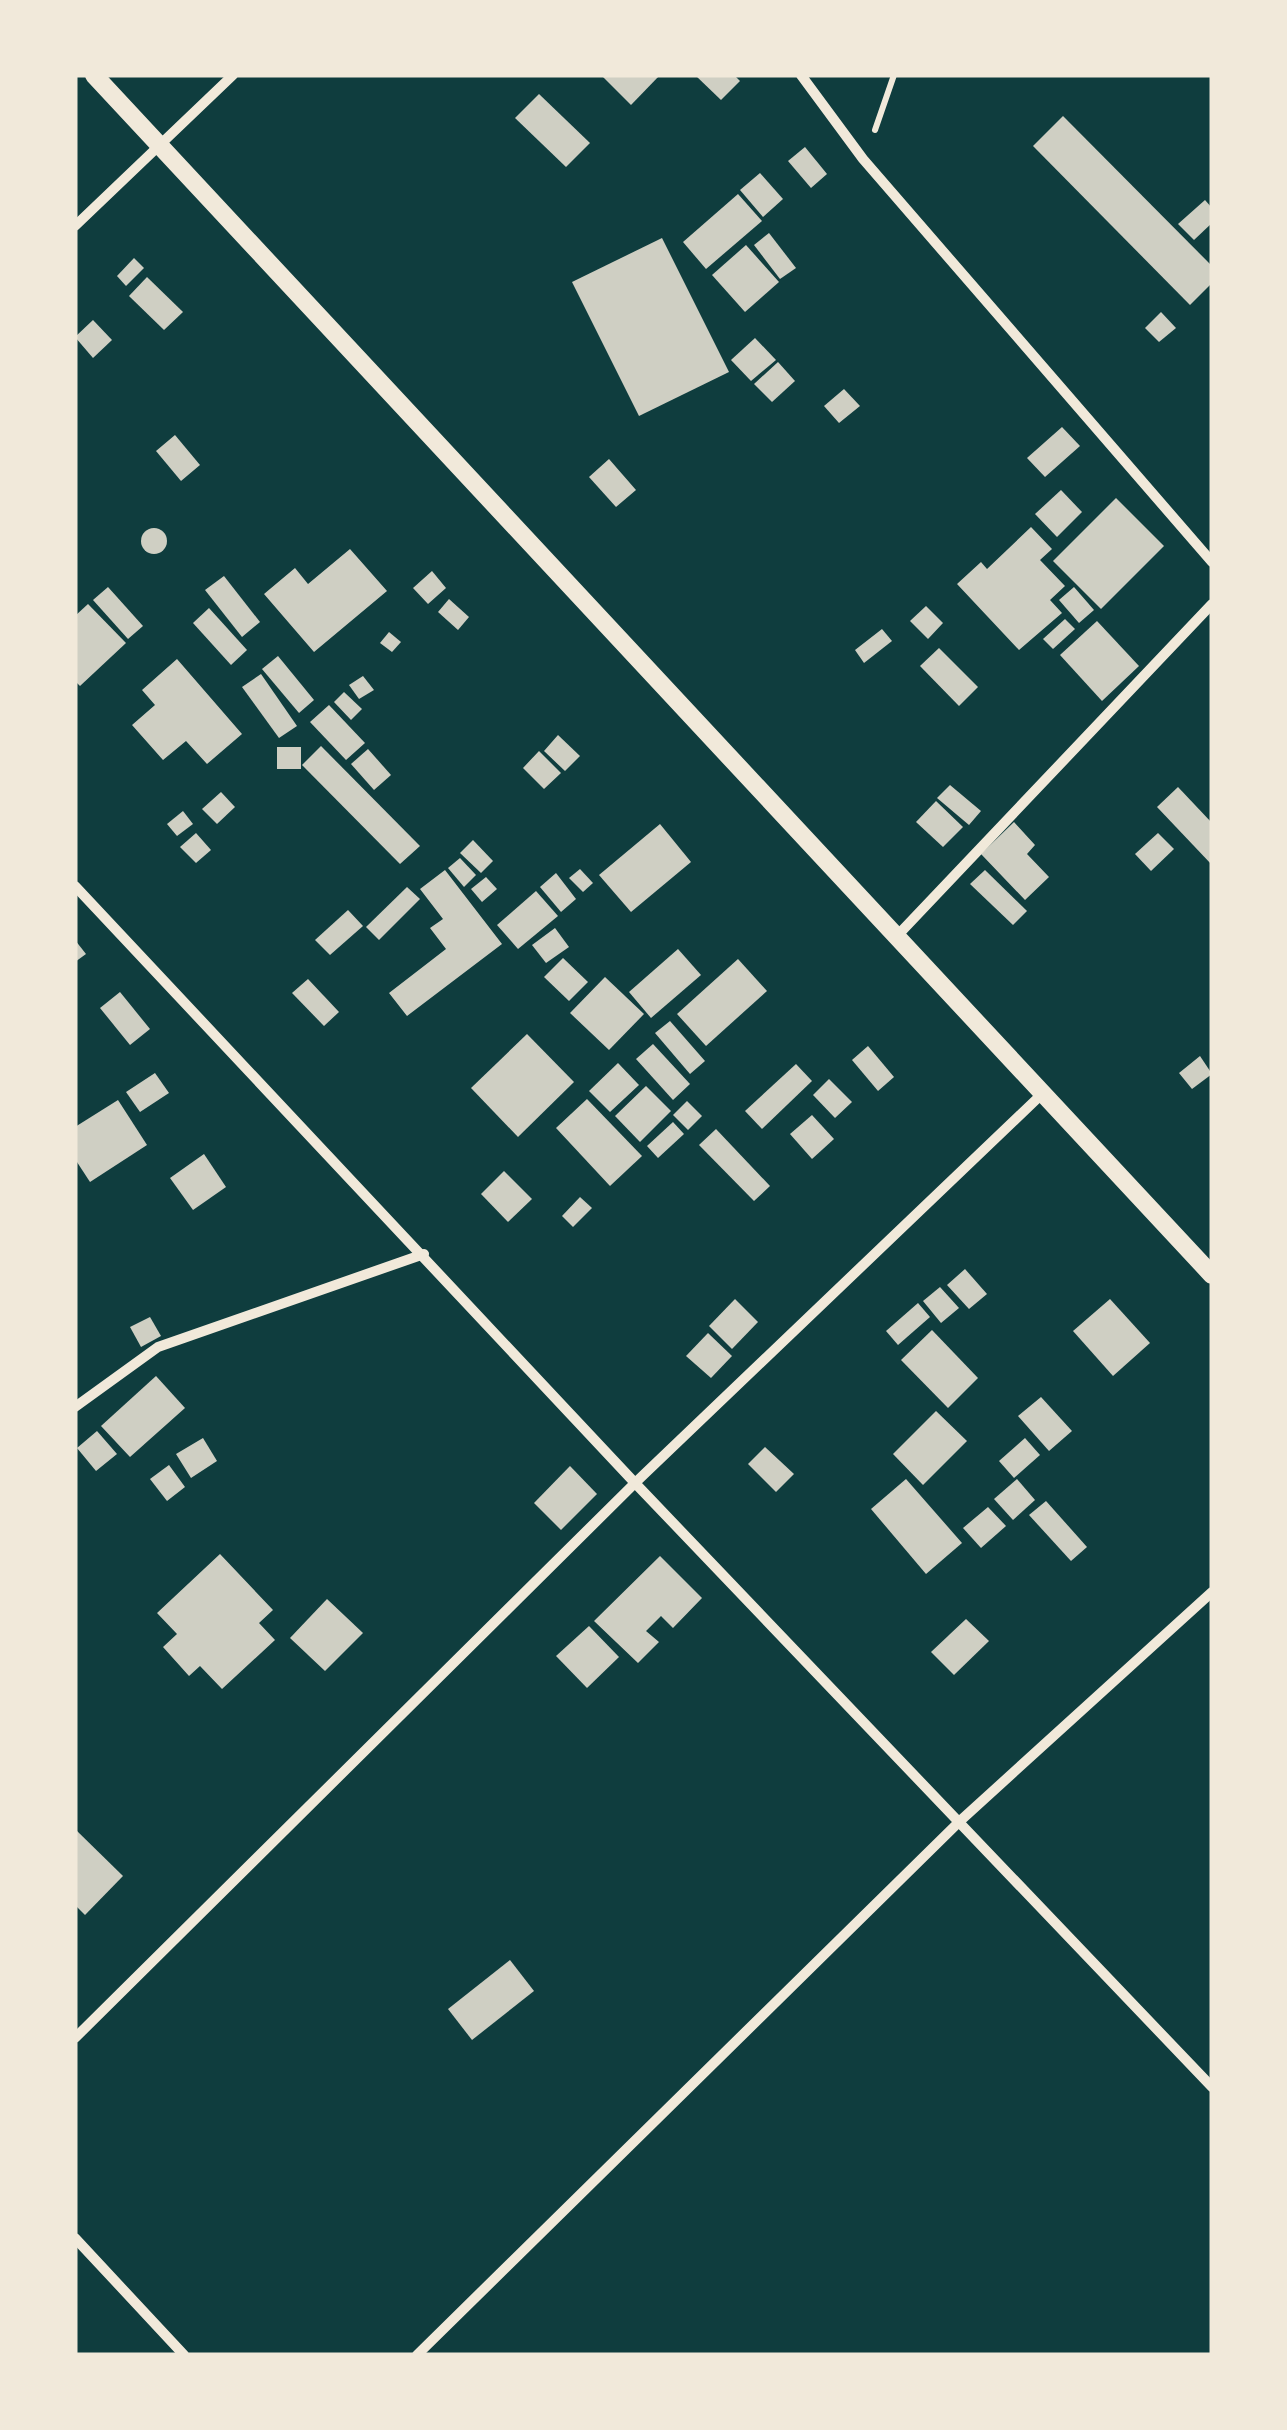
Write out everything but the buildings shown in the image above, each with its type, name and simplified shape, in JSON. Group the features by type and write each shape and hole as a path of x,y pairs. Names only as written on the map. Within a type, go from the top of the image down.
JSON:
{"street":[{"path":"94,75 1212,1275"},
{"path":"75,226 233,75"},
{"path":"801,75 863,158 1212,562"},
{"path":"897,936 1212,604"},
{"path":"75,886 635,1483 1212,2087"},
{"path":"75,2038 635,1483 1043,1093"},
{"path":"75,1408 158,1347 424,1254"},
{"path":"417,2355 960,1820 1212,1592"},
{"path":"75,2238 184,2355"}],"path":[{"path":"863,158 894,75"}]}
